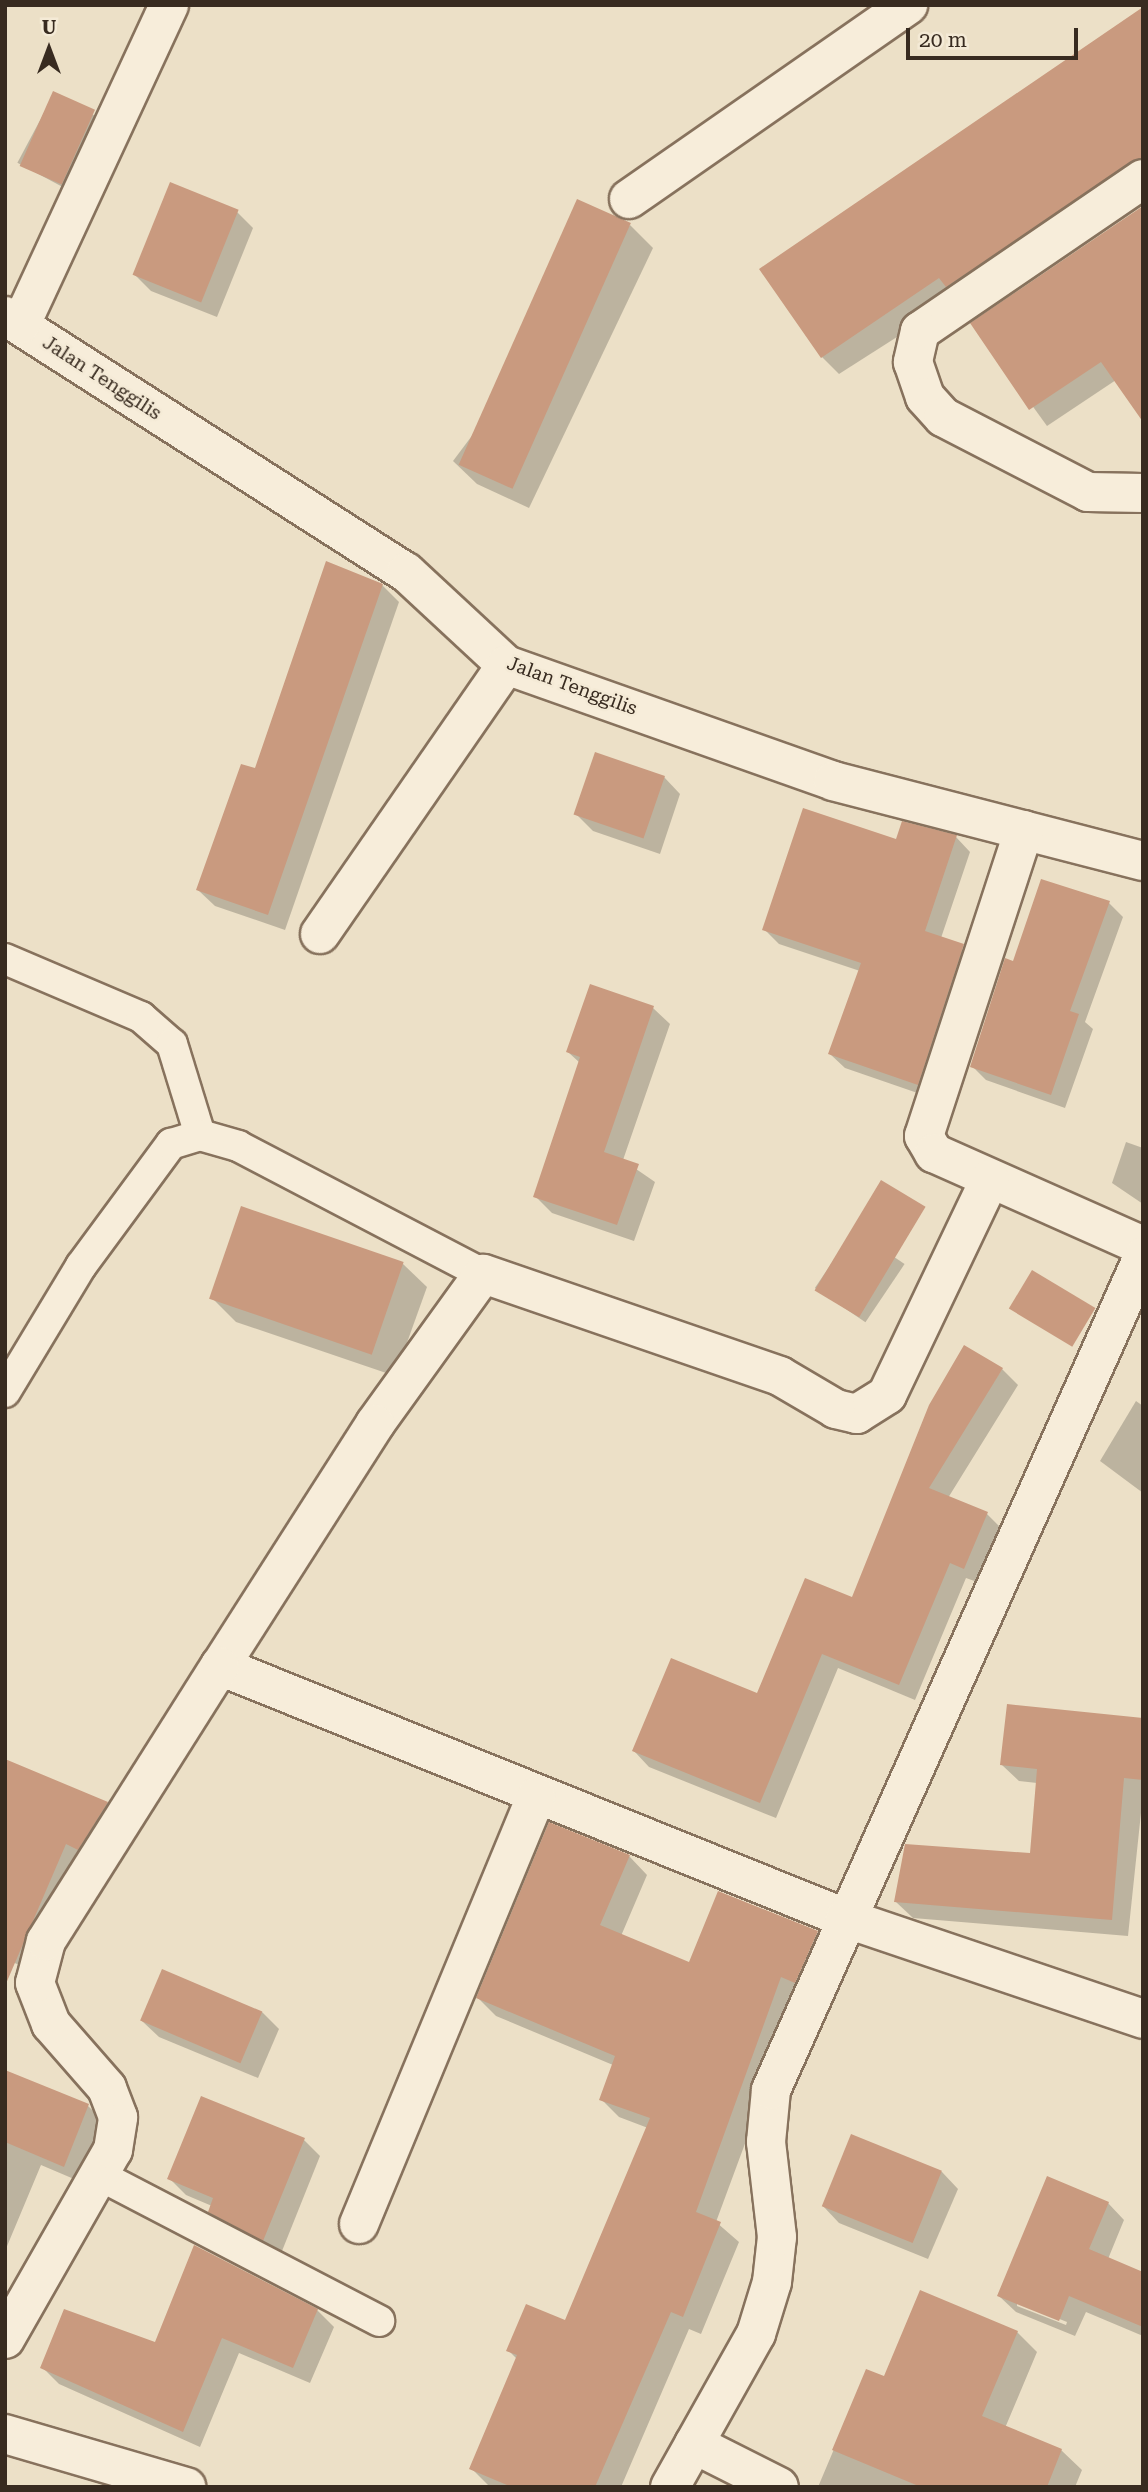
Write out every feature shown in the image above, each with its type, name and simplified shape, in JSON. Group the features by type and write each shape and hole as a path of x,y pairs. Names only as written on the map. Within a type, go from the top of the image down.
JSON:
{"street":[{"path":"13,320 169,5"},
{"path":"629,199 901,7"},
{"path":"1143,179 920,331 913,362 925,397 943,417 1088,492 1143,494"},
{"name":"Jalan Tenggilis","path":"13,320 406,572 506,665 833,780 1143,861"},
{"path":"320,934 506,665"},
{"path":"1024,830 924,1136 934,1153 1143,1246"},
{"path":"5,2339 113,2150 118,2117 107,2088 51,2024 34,1983 46,1941 375,1423 483,1274 780,1376 856,1414 887,1395 990,1179"},
{"path":"670,2487 756,2334 772,2282 777,2237 766,2142 771,2090 845,1918 1143,1256"},
{"path":"220,1666 536,1796 845,1918 1143,2019"},
{"path":"359,2224 536,1796"},
{"path":"5,2434 186,2487"},
{"path":"694,2444 779,2487"}],"lane":[{"path":"5,958 141,1017 172,1044 200,1135"},
{"path":"5,1392 81,1266 171,1144 200,1135 238,1146 483,1274"},
{"path":"99,2175 379,2320"}],"building":[{"path":"1143,7 1143,157 946,287 939,278 821,358 759,269"},
{"path":"53,91 95,110 62,185 20,166"},
{"path":"170,182 239,210 201,302 133,275"},
{"path":"577,199 631,223 513,489 459,465"},
{"path":"1143,206 1143,422 1101,362 1029,410 970,323"},
{"path":"326,561 383,584 268,915 196,890 241,764 255,768"},
{"path":"595,752 665,776 643,838 574,814"},
{"path":"803,808 896,839 902,821 957,835 925,931 964,944 918,1085 828,1054 861,963 762,930"},
{"path":"1041,879 1110,901 1070,1011 1079,1014 1051,1095 970,1067 1005,958 1013,961"},
{"path":"590,984 654,1006 604,1152 639,1164 617,1225 533,1197 580,1057 566,1052"},
{"path":"881,1180 926,1207 859,1317 815,1291"},
{"path":"241,1206 404,1262 372,1355 209,1299"},
{"path":"1032,1270 1095,1308 1072,1347 1009,1309"},
{"path":"964,1345 1003,1368 929,1488 988,1512 964,1569 950,1563 899,1685 822,1654 760,1803 632,1751 671,1658 757,1693 805,1578 852,1597 929,1405"},
{"path":"1007,1704 1143,1718 1143,1780 1124,1778 1112,1920 894,1902 905,1844 1030,1853 1037,1769 1000,1765"},
{"path":"5,1759 108,1802 78,1850 66,1844 5,1986"},
{"path":"549,1822 630,1855 600,1925 689,1962 718,1891 818,1931 795,1983 781,1977 696,2212 721,2222 683,2317 671,2312 595,2487 512,2487 469,2469 517,2355 506,2351 526,2304 565,2320 650,2118 599,2100 615,2056 476,1998"},
{"path":"162,1969 262,2012 240,2063 140,2021"},
{"path":"5,2070 89,2104 64,2167 5,2142"},
{"path":"201,2096 305,2138 263,2241 208,2212 213,2198 167,2179"},
{"path":"851,2134 942,2171 913,2243 822,2206"},
{"path":"1047,2176 1109,2202 1089,2249 1143,2272 1143,2327 1069,2296 1059,2321 997,2296"},
{"path":"194,2245 318,2309 293,2368 222,2338 183,2432 40,2368 64,2309 155,2342"},
{"path":"920,2290 1018,2331 982,2416 1062,2449 1047,2487 921,2487 832,2450 866,2369 884,2376"}]}
